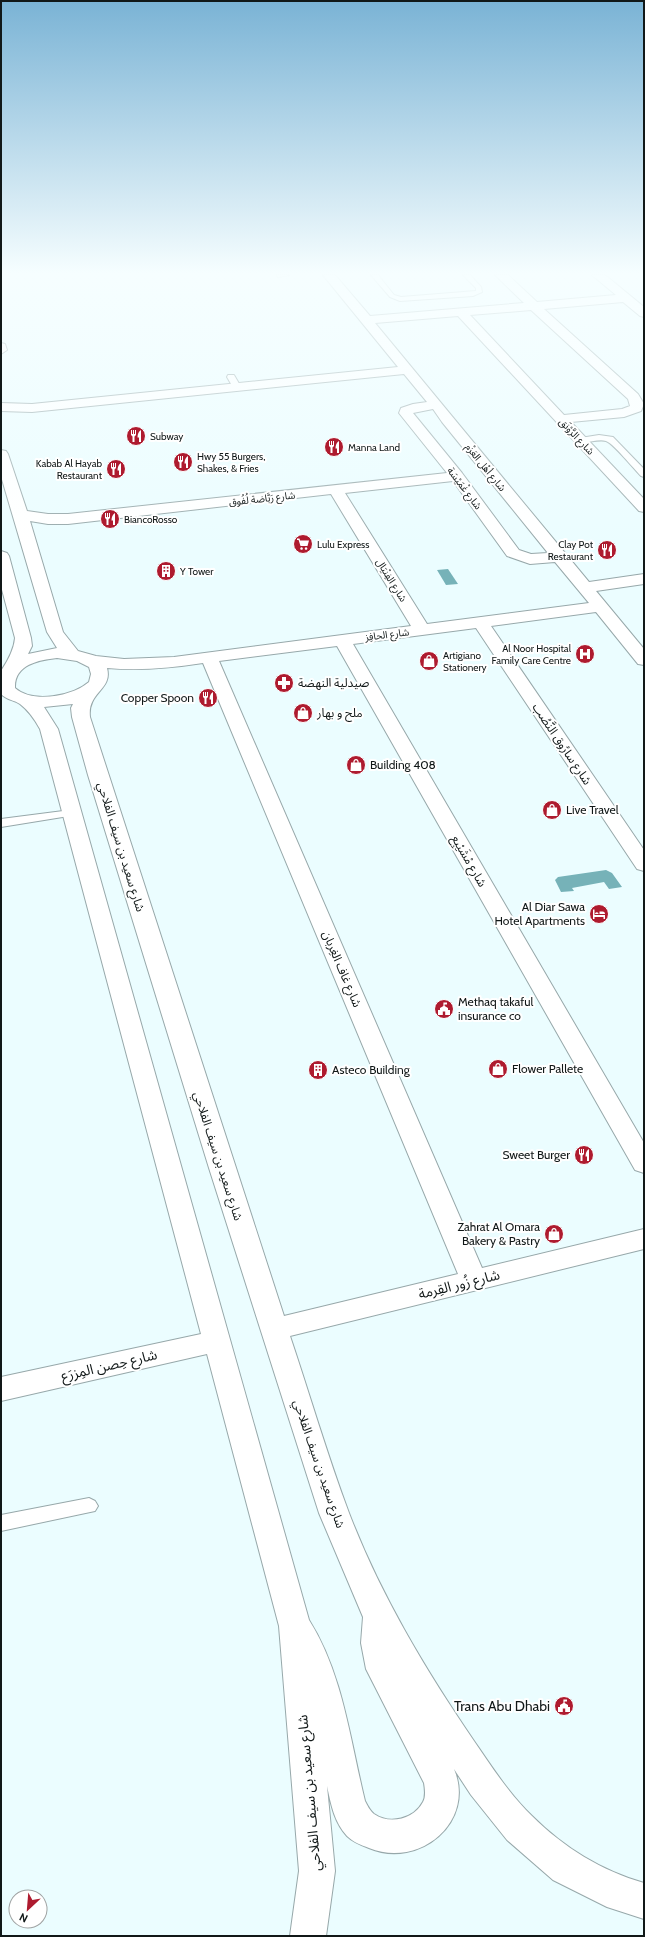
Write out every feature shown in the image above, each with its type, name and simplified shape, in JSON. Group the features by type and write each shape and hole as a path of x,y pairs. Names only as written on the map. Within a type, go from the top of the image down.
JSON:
{"street":[{"name":"شارع أهْل العَزْم","path":"402,365 644,660"},
{"name":"شارع الرَّوْنَق","path":"511,365 642,504"},
{"path":"561,419 624,413 636,408 637,404 632,397 598,365"},
{"path":"1,416 32,408 234,382 406,370"},
{"name":"شارع غْمَيْسَة","path":"436,405 413,408 406,411 406,413 457,476 513,553 530,559 558,557"},
{"path":"1,407 32,408"},
{"path":"1,454 21,515 55,632 59,640 72,654"},
{"name":"شارع رَبَّاضة لُفُوق","path":"21,515 48,519 68,519 457,476"},
{"name":"شارع الفِنْيَال","path":"336,490 422,630"},
{"name":"شارع رَبَّاضة لُفُوق","path":"26,534 40,527 68,519"},
{"path":"1,556 23,638 21,651 14,664"},
{"path":"584,588 644,579"},
{"name":"شارع الحافِز","path":"72,654 91,661 124,664 174,662 600,607"},
{"name":"شارع سارُوق النَّصُب","path":"480,622 644,865"},
{"name":"شارع مْشَيْبِع","path":"342,640 644,1164"},
{"path":"25,700 14,696 3,684 3,677 7,670 14,664 41,654 72,654"},
{"name":"شارع غاف الغِربان","path":"209,658 474,1281"},
{"name":"شارع سعيد بن سيف الفلاحي","path":"91,661 100,670 100,678 80,708 83,725 219,1160 334,1513 379,1617 441,1721 483,1784 519,1828 566,1866 620,1894 644,1901"},
{"name":"شارع الحافِز","path":"25,700 57,702 72,698 141,670 174,662"},
{"name":"شارع سعيد بن سيف الفلاحي","path":"25,700 40,713 49,729 295,1626 317,1871 308,1936"},
{"name":"شارع زُور القِرمة","path":"275,1329 644,1239"},
{"name":"شارع حِصن المِزرَع","path":"1,1389 216,1342"},
{"name":"شارع سعيد بن سيف الفلاحي","path":"295,1626 312,1655 318,1671 349,1809 361,1825 379,1836 400,1838 419,1832 434,1819 442,1800 442,1780 382,1669 377,1651 376,1634 379,1617"}],"lane":[{"path":"580,440 600,437 610,439 644,474"},
{"path":"1,823 71,813"},
{"path":"1,1522 89,1506"}],"water":[{"path":"448,569 458,584 446,585 437,570"},
{"path":"606,870 612,873 622,887 609,889 604,882 572,888 574,891 561,892 555,880 558,877"}],"place":[{"name":"Subway","path":"136,436"},
{"name":"Manna Land","path":"334,447"},
{"name":"Hwy 55 Burgers, Shakes, & Fries","path":"183,462"},
{"name":"Kabab Al Hayab Restaurant","path":"116,469"},
{"name":"BiancoRosso","path":"110,519"},
{"name":"Lulu Express","path":"303,544"},
{"name":"Clay Pot Restaurant","path":"607,550"},
{"name":"Y Tower","path":"166,571"},
{"name":"Al Noor Hospital Family Care Centre","path":"585,654"},
{"name":"Artigiano Stationery","path":"429,661"},
{"name":"صيدلية النهضة","path":"284,683"},
{"name":"Copper Spoon","path":"208,698"},
{"name":"ملح و بهار","path":"303,713"},
{"name":"Building 408","path":"356,765"},
{"name":"Live Travel","path":"552,810"},
{"name":"Al Diar Sawa Hotel Apartments","path":"599,914"},
{"name":"Methaq takaful insurance co","path":"444,1009"},
{"name":"Flower Pallete","path":"498,1069"},
{"name":"Asteco Building","path":"318,1070"},
{"name":"Sweet Burger","path":"584,1155"},
{"name":"Zahrat Al Omara Bakery & Pastry","path":"554,1234"},
{"name":"Trans Abu Dhabi","path":"564,1706"}]}
